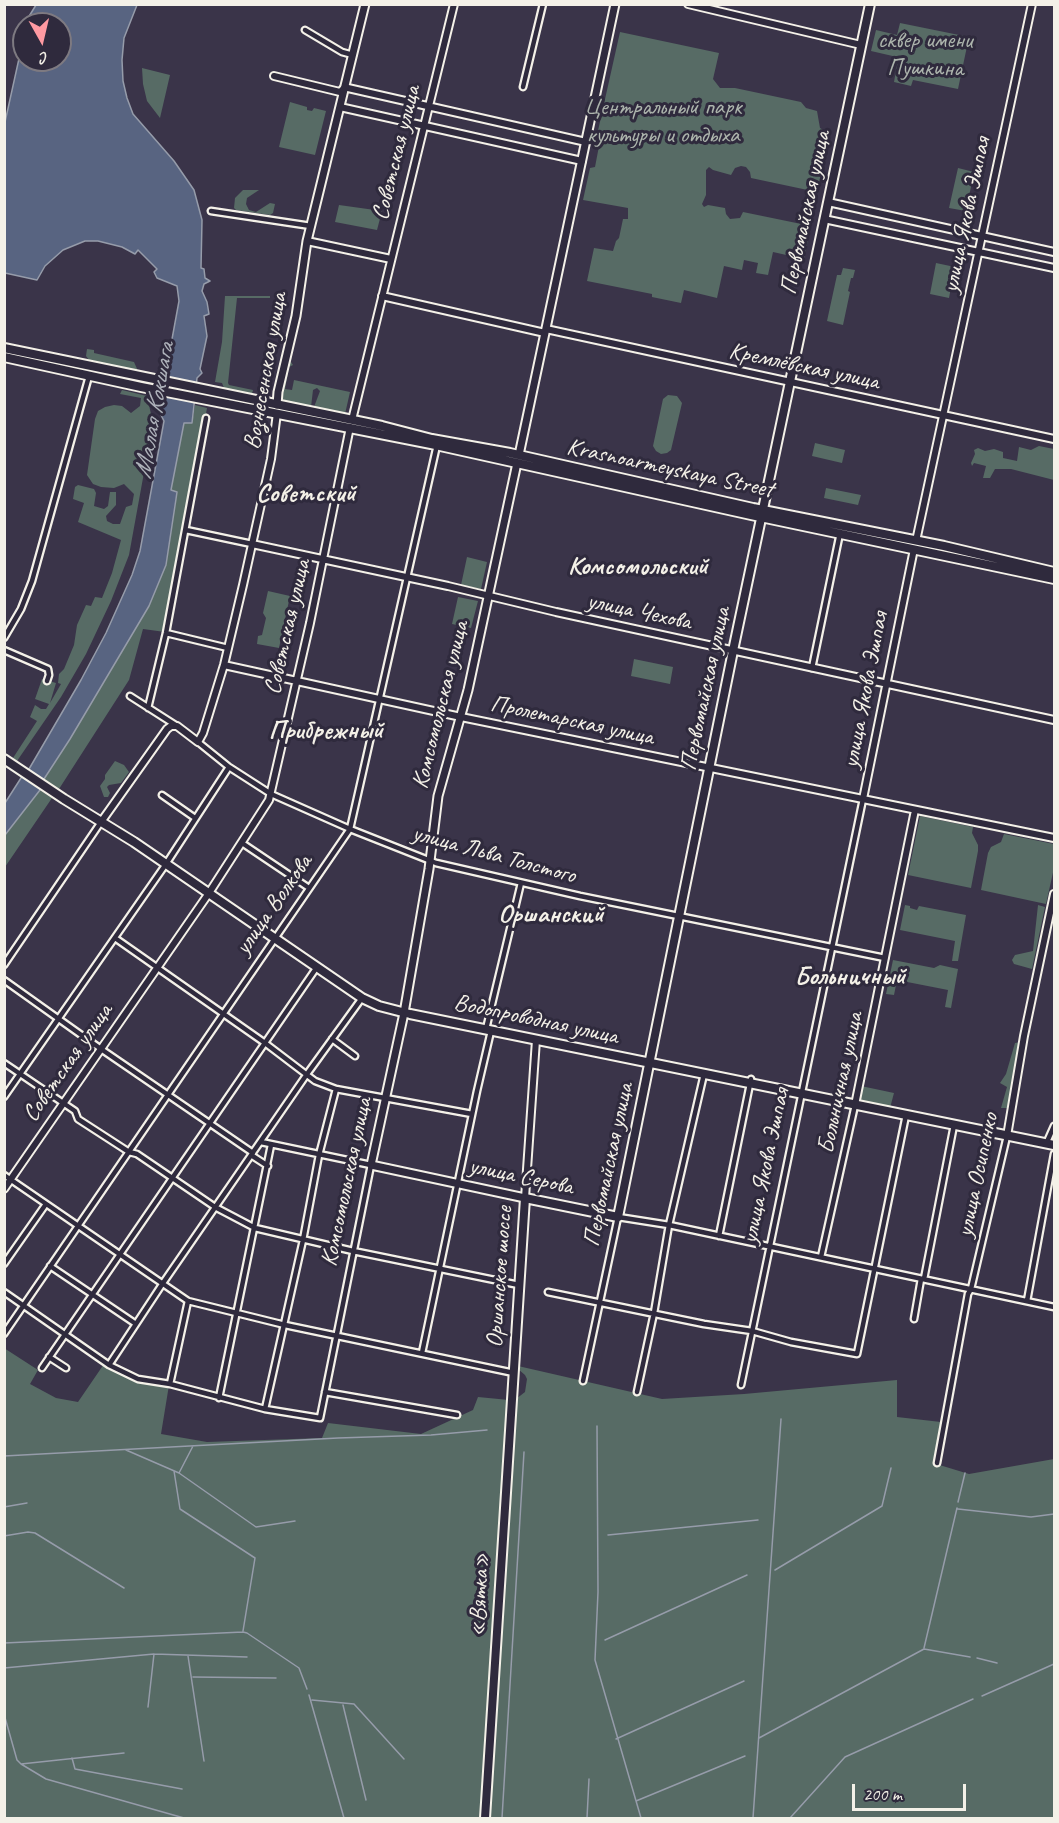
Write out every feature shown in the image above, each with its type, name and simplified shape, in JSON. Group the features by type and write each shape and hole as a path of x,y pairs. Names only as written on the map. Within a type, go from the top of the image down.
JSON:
{"main road":[{"name":"Вознесенская улица","path":"277,409 278,392 296,316 307,241 365,4"},
{"name":"Комсомольская улица","path":"371,1165 404,1013 430,861 438,796 461,717 615,4"},
{"name":"Первомайская улица","path":"618,1217 762,514 870,4"},
{"path":"4,348 220,393 277,409"},
{"path":"4,357 218,402 277,409"},
{"name":"Krasnoarmeyskaya Street","path":"277,409 518,459 840,533 915,545 1054,579"},
{"name":"Krasnoarmeyskaya Street","path":"762,514 1054,572"},
{"name":"Водопроводная улица","path":"4,759 166,864 362,998 379,1006 704,1074 750,1081 801,1094 1050,1145"},
{"name":"улица Серова","path":"371,1165 618,1217"},
{"name":"Оршанское шоссе","path":"514,1373 525,1198"},
{"name":"«Вятка»","path":"485,1818 514,1373"}],"street":[{"name":"Советская улица","path":"4,1189 209,893 265,808 271,794 351,423 454,4"},
{"path":"523,87 543,4"},
{"path":"688,4 713,7 861,45"},
{"name":"улица Якова Эшпая","path":"741,1385 915,545 1032,4"},
{"path":"305,30 342,52 353,55"},
{"path":"274,76 586,142"},
{"path":"340,107 582,161"},
{"path":"828,202 1054,252"},
{"path":"212,211 311,226"},
{"path":"824,219 1054,268"},
{"path":"307,241 391,259"},
{"name":"Кремлёвская улица","path":"381,296 1054,439"},
{"path":"4,638 21,609 32,581 89,376"},
{"name":"Вознесенская улица","path":"198,742 203,733 224,665 271,459 277,409"},
{"path":"148,708 166,633 206,418"},
{"name":"улица Волкова","path":"4,1334 350,829 437,442"},
{"path":"186,530 252,544"},
{"path":"812,668 840,533"},
{"name":"улица Чехова","path":"252,544 1054,720"},
{"path":"166,633 228,648"},
{"path":"4,650 48,669 47,681"},
{"name":"Пролетарская улица","path":"224,665 461,717 1054,838"},
{"name":"улица Льва Толстого","path":"130,696 177,726 229,767 271,794 430,861 679,917 885,958"},
{"path":"4,965 163,733 171,726 177,726"},
{"path":"4,1097 166,864 229,767"},
{"path":"162,795 195,818"},
{"name":"Больничная улица","path":"821,1257 855,1105 915,810"},
{"path":"242,843 309,888"},
{"path":"422,1353 521,883"},
{"name":"улица Осипенко","path":"936,1463 968,1294 1007,1136 1024,1036 1054,894"},
{"path":"115,938 265,1043 315,1081 336,1089 472,1114"},
{"path":"42,1368 317,968"},
{"path":"4,980 210,1122 268,1166"},
{"path":"110,1365 162,1283 362,998"},
{"path":"332,1039 355,1056"},
{"name":"Оршанское шоссе","path":"525,1198 536,1040"},
{"path":"4,1063 75,1111 78,1119 129,1152 137,1154 215,1207 255,1228 519,1285"},
{"path":"637,1392 654,1313 669,1225 704,1074"},
{"path":"719,1236 750,1081"},
{"path":"4,1292 110,1365 138,1379 170,1384 265,1410 303,1240 319,1155 336,1089"},
{"path":"548,1292 752,1331 791,1342 857,1354 906,1115"},
{"path":"914,1319 954,1125"},
{"path":"1050,1145 1054,1126"},
{"name":"улица Серова","path":"261,1142 371,1165"},
{"path":"219,1398 271,1145"},
{"path":"1027,1301 1054,1154"},
{"name":"Комсомольская улица","path":"265,1410 320,1418 371,1165"},
{"path":"4,1175 188,1301 285,1325 514,1373"},
{"path":"4,1264 46,1204"},
{"name":"улица Серова","path":"618,1217 669,1225 1054,1307"},
{"name":"Первомайская улица","path":"583,1381 618,1217"},
{"path":"50,1266 136,1324"},
{"path":"170,1384 188,1301"},
{"path":"49,1357 66,1368"},
{"path":"325,1392 457,1415"}],"green space":[{"name":"сквер имени Пушкина","path":"900,23 969,37 958,89 913,80 911,86 894,82 897,57 871,51 876,30 897,35"},
{"name":"Центральный парк культуры и отдыха","path":"620,32 719,53 713,79 720,88 735,88 801,102 806,108 817,111 820,128 830,134 817,192 751,178 746,167 735,168 731,175 709,167 706,170 706,195 702,204 704,207 708,205 725,208 730,219 740,218 743,212 811,226 804,259 773,252 768,275 756,273 758,263 744,260 742,270 724,266 717,298 684,290 681,303 652,297 652,294 587,281 594,248 613,251 619,238 623,219 628,219 628,208 583,200 590,168 595,167 599,146 595,144"},
{"path":"142,68 170,75 160,118 147,101"},
{"path":"290,102 307,107 307,110 312,111 314,108 326,111 315,155 279,147"},
{"path":"958,168 974,172 966,211 949,208"},
{"path":"243,190 259,190 247,198 246,204 249,210 256,212 270,203 275,204 273,213 270,215 236,210 234,208 235,198"},
{"path":"339,205 382,211 377,230 335,222"},
{"path":"936,263 955,267 949,298 930,294"},
{"path":"843,268 855,270 848,291 850,292 843,325 827,321 837,275 841,275"},
{"path":"225,296 270,296 270,298 237,298 228,383 253,390 252,394 224,388 222,383 215,382 222,342"},
{"path":"87,349 94,350 94,353 134,362 138,371 89,360 86,356"},
{"path":"289,363 293,365 289,367 285,389 292,390 294,380 350,392 345,414 314,407 320,391 317,388 313,390 311,407 287,402 280,397"},
{"path":"122,390 147,396 153,423 129,555 111,601 86,654 61,697 17,761 13,758 37,721 30,717 35,705 46,709 49,704 35,699 42,679 56,683 50,703 61,684 58,683 59,674 64,669 74,645 77,625 86,605 91,606 95,597 102,598 121,540 78,522 84,503 73,499 75,487 78,485 94,489 96,493 94,506 104,509 108,506 110,492 116,492 116,505 106,516 107,521 113,524 120,524 126,507 132,505 134,494 124,484 114,488 101,487 93,484 87,475 98,411 114,405 122,406 131,413 140,406 141,398 120,394"},
{"path":"668,395 677,396 682,403 671,450 661,454 653,446 663,399"},
{"path":"195,405 207,408 185,529 182,529 181,538 183,539 165,632 143,629 129,680 59,789 44,779 149,606 166,565 177,492 171,490 184,423 192,423"},
{"path":"815,443 845,450 842,463 812,456"},
{"path":"1039,446 1054,449 1054,480 1011,469 995,469 990,478 983,478 986,466 974,463 972,466 971,463 975,454 974,450 978,448 985,451 994,449 1003,452 1003,458 1017,461 1019,447 1031,450"},
{"path":"826,488 861,495 858,505 824,498"},
{"path":"467,557 487,562 481,589 461,585"},
{"path":"268,591 290,596 279,648 257,644 266,618 263,613"},
{"path":"458,597 478,601 471,628 452,624"},
{"path":"634,659 673,667 670,684 631,676"},
{"path":"115,761 124,765 129,772 121,783 107,787 110,793 108,797 104,797 100,786"},
{"path":"40,790 52,798 5,867 5,835"},
{"path":"920,816 973,827 972,833 978,845 978,851 971,888 908,875"},
{"path":"1004,834 1054,844 1054,868 1046,904 981,890 988,853 991,847 1001,842"},
{"path":"905,905 917,910 919,906 966,915 958,961 952,961 955,941 900,930"},
{"path":"1038,905 1045,907 1032,969 1014,964 1012,960 1015,955 1033,951"},
{"path":"893,960 934,968 940,965 958,969 951,1008 945,1007 948,990 897,980 894,995 886,994"},
{"path":"1021,1042 1010,1108 1001,1108 1007,1087 1000,1083 1006,1074 1015,1043"},
{"path":"861,1086 894,1093 890,1108 857,1101"},
{"path":"4,1348 38,1370 30,1384 56,1398 78,1402 104,1364 138,1380 169,1385 161,1434 207,1442 322,1438 328,1423 421,1434 473,1410 478,1397 509,1400 497,1552 484,1818 5,1818"},
{"path":"518,1366 662,1399 897,1380 897,1417 941,1422 933,1463 969,1474 1054,1459 1054,1818 487,1818 515,1404 516,1399 525,1392 527,1379"}],"water":[{"path":"36,5 137,5 124,38 123,81 133,114 174,161 194,190 202,220 201,268 204,269 205,278 210,281 204,284 202,291 209,314 204,316 207,336 200,369 202,373 197,378 192,423 184,423 171,490 177,492 166,565 149,606 44,779 40,790 5,835 5,803 29,769 81,680 106,633 132,575 140,551 164,421 160,413 161,399 179,301 177,286 157,278 154,272 157,269 138,250 135,254 122,247 98,241 85,241 63,250 45,266 37,280 5,273 5,122 16,72 72,72 72,12 32,12"}],"waterway":[{"path":"753,1818 781,1419"},
{"path":"597,1426 598,1592 595,1660 641,1818"},
{"path":"4,1456 431,1435 487,1430"},
{"path":"179,1473 193,1446"},
{"path":"126,1450 179,1473 256,1527 295,1521"},
{"path":"502,1818 524,1452"},
{"path":"775,1570 882,1506 891,1468"},
{"path":"174,1471 180,1509 255,1558 243,1631"},
{"path":"958,1502 965,1473"},
{"path":"4,1507 27,1503"},
{"path":"924,1648 957,1508"},
{"path":"958,1509 1031,1517 1054,1514"},
{"path":"608,1535 758,1520"},
{"path":"4,1536 35,1533 124,1588"},
{"path":"605,1640 747,1575"},
{"path":"4,1643 243,1632 299,1668 307,1689"},
{"path":"759,1738 924,1649 970,1657"},
{"path":"4,1668 154,1654 247,1657"},
{"path":"148,1707 154,1654"},
{"path":"188,1656 204,1761"},
{"path":"977,1658 997,1663"},
{"path":"982,1696 1054,1664"},
{"path":"193,1677 276,1678"},
{"path":"616,1739 744,1681"},
{"path":"309,1695 344,1818"},
{"path":"790,1818 845,1757 973,1699"},
{"path":"312,1700 354,1704 404,1759"},
{"path":"343,1705 366,1800"},
{"path":"4,1714 17,1760 46,1779 184,1818"},
{"path":"21,1764 124,1753"},
{"path":"636,1801 745,1756"},
{"path":"72,1758 75,1769 182,1789"},
{"path":"587,1818 589,1779"}],"district":[{"name":"Советский","path":"306,494"},
{"name":"Комсомольский","path":"638,567"},
{"name":"Прибрежный","path":"326,731"},
{"name":"Оршанский","path":"551,915"},
{"name":"Больничный","path":"850,977"}],"water label":[{"name":"Малая Кокшага","path":"155,411"}]}
